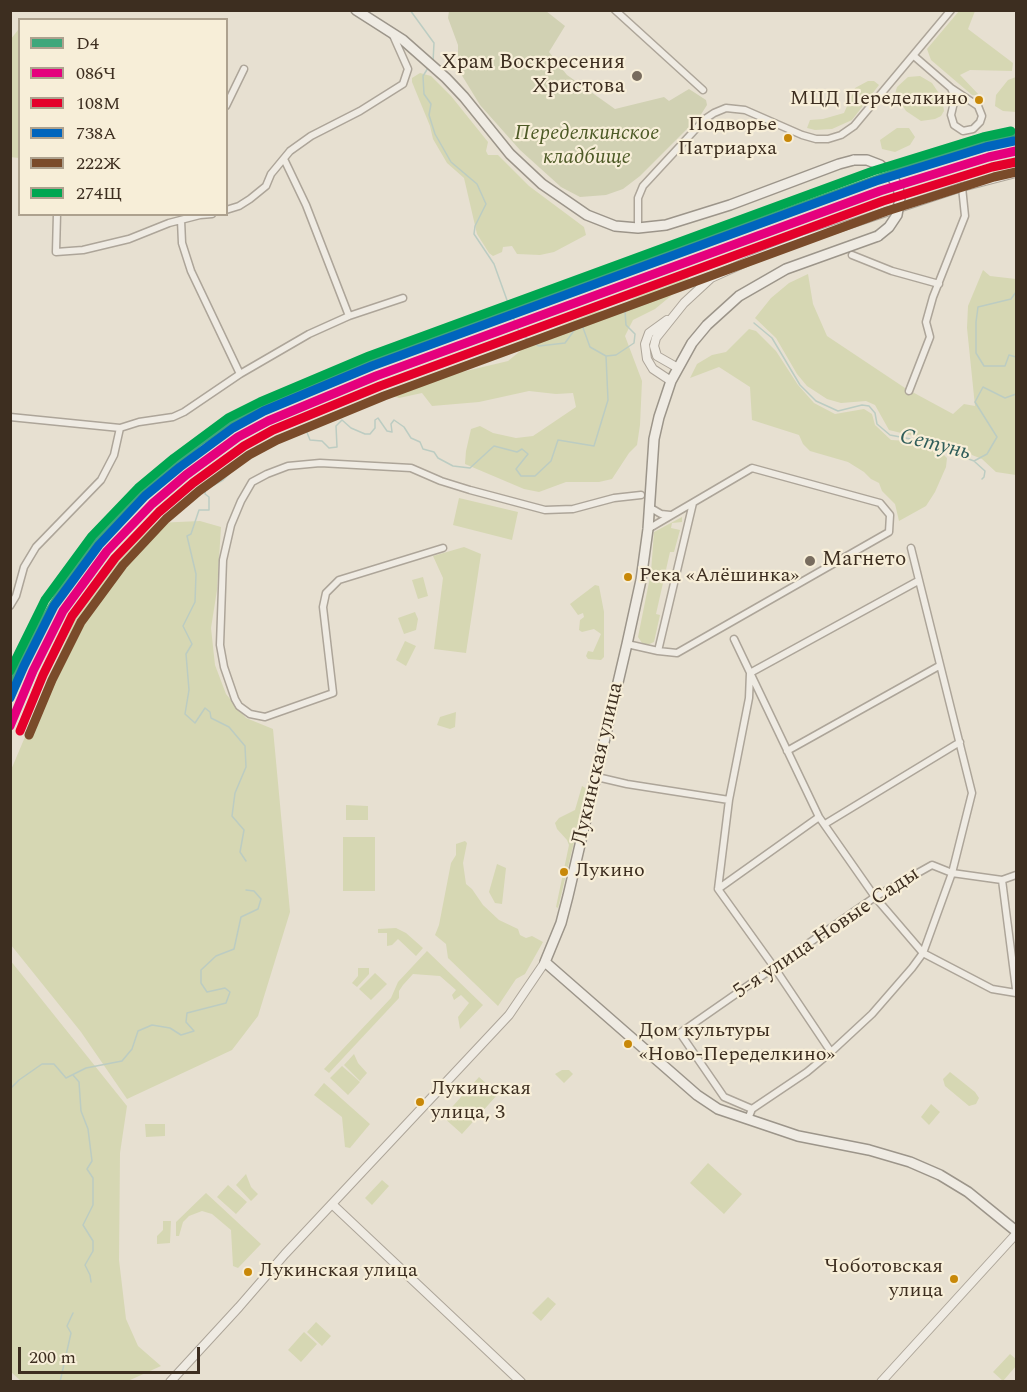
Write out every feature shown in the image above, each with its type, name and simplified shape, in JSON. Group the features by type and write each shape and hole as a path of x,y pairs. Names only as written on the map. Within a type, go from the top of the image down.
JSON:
{"main road":[{"path":"356,10 392,32 446,78 510,154 542,184 568,203 602,222 615,226 638,228"},
{"name":"Лукинская улица","path":"545,962 563,914 597,777 641,579 658,417 670,381 692,343 707,325 739,296 786,269 878,236 890,227 897,215 900,198 898,187 891,175 880,165 867,160 854,160 660,227 638,228"},
{"path":"545,962 697,1095 718,1109 798,1136 869,1150 910,1162 940,1175 968,1192 1017,1232"}],"street":[{"path":"615,10 703,90"},
{"path":"638,228 638,198 643,186 714,112 726,108 738,109 802,135 821,139 836,137 854,126 951,10"},
{"path":"228,209 250,199 266,186 271,174 290,151 310,136 360,111 403,84 408,69 392,32"},
{"path":"914,56 951,88 978,106 982,116 981,122 974,129 963,131 954,125 951,115 955,98 951,88"},
{"path":"228,102 244,69"},
{"path":"284,159 306,205 349,316"},
{"path":"678,368 659,358 654,350 656,338 671,318 711,278 805,239 962,187 1017,173"},
{"path":"909,391 930,337 926,322 933,297 965,216 962,187"},
{"path":"57,216 56,252 83,250 129,239 181,220 202,216"},
{"path":"181,220 182,243 191,271 240,374"},
{"path":"852,255 892,271 939,284"},
{"path":"10,417 120,429 139,422 173,417 240,374 309,334 349,316 403,298"},
{"path":"670,381 653,369 647,359 645,344 652,329 671,318"},
{"path":"10,606 24,567 36,547 101,480 114,455 120,429"},
{"path":"442,548 339,580 326,593 323,607 333,693 265,717 250,714 240,706 235,699 224,667 220,645 223,560 231,525 252,482 288,466 320,463 411,468 441,481 545,510 573,509 614,498 641,495"},
{"path":"627,644 677,653 889,532 890,515 880,503 752,468 648,529"},
{"path":"658,651 693,503"},
{"path":"649,507 661,514 670,515"},
{"path":"748,1119 752,1109 807,1072 831,1052 872,1014 912,968 923,953 952,873 972,793 911,548"},
{"path":"750,674 918,581"},
{"path":"734,639 819,817 875,897 923,953 992,989 1017,991 1002,880"},
{"path":"787,751 939,666"},
{"path":"750,674 749,698 729,800 718,889 831,1052"},
{"path":"825,824 960,742"},
{"path":"597,777 729,800"},
{"path":"718,889 819,817"},
{"name":"5-я улица Новые Сады","path":"752,1109 724,1097 680,1033 875,897 932,865 952,873 1002,880 1017,875"},
{"name":"Лукинская улица","path":"171,1382 332,1204 509,1015 545,962"},
{"path":"332,1204 521,1382"},
{"path":"881,1382 1017,1232"}],"green space":[{"name":"Переделкинское кладбище","path":"449,11 546,11 565,26 549,52 567,75 615,109 664,97 669,101 689,89 706,100 707,105 700,116 640,176 623,189 606,195 580,197 561,187 520,150 480,105 458,69 458,45 448,18"},
{"path":"959,11 975,11 968,29 1013,63 1012,71 970,70 960,75 980,96 972,95 931,60 927,49"},
{"path":"18,30 18,158 10,157 11,39"},
{"path":"420,73 431,76 451,96 488,142 486,151 488,155 498,155 529,186 584,227 586,235 554,252 540,255 517,254 512,246 503,247 502,252 493,256 489,253 477,234 464,178 447,163 433,139 412,82 412,78"},
{"path":"920,76 932,83 942,98 944,111 935,119 921,121 906,111 895,94 897,87 908,77"},
{"path":"1016,77 1016,112 1003,111 995,106 996,95 1008,80"},
{"path":"868,81 874,81 879,85 852,120 832,129 807,128 810,120 844,113 855,88"},
{"path":"897,128 909,128 915,137 910,145 895,152 882,149 880,140"},
{"path":"983,270 990,276 1016,279 1016,475 996,472 982,459 942,443 889,430 875,405 866,401 841,403 827,399 807,386 797,374 776,338 755,318 771,298 789,283 808,274 813,304 827,336 905,388 953,414 964,404 975,406 967,328 968,306"},
{"path":"687,273 689,278 672,295 655,309 633,320 625,336 642,381 640,425 637,445 612,479 599,482 566,482 539,492 524,489 465,464 471,429 480,426 493,433 516,438 533,436 576,407 573,393 529,391 479,402 432,406 422,393 399,398 389,394 395,388 508,361 541,334 594,312 620,309 649,289"},
{"path":"749,329 756,331 776,351 798,385 814,403 835,414 864,409 872,414 875,425 891,440 910,441 940,451 947,458 946,467 926,506 899,521 895,504 882,491 879,483 864,472 848,462 810,451 803,444 799,435 752,420 750,387 719,367 690,378 697,364 712,355 726,352"},
{"path":"459,498 518,512 512,540 453,525"},
{"path":"682,517 682,522 672,523 671,528 680,530 674,552 670,552 656,614 660,615 654,642 647,645 642,643 638,637 651,572 654,532"},
{"path":"200,521 221,527 217,590 211,628 215,665 226,694 246,718 273,729 290,912 258,1016 232,1050 127,1099 81,1032 11,945 11,770 79,609 116,559 156,523"},
{"path":"464,547 481,554 466,653 434,649 443,578 433,556"},
{"path":"423,577 428,596 418,599 412,580"},
{"path":"595,585 599,586 604,612 604,657 601,660 588,659 586,656 588,651 593,652 601,634 594,629 582,632 579,630 580,620 584,617 583,613 578,615 570,604"},
{"path":"415,612 418,619 416,630 404,634 398,618"},
{"path":"405,641 416,646 406,666 396,660"},
{"path":"456,712 455,727 450,729 437,725 440,717"},
{"path":"582,786 587,789 558,908 556,907 569,845 555,823 559,818 575,810"},
{"path":"346,805 368,806 368,820 346,820"},
{"path":"343,837 375,837 375,891 343,891"},
{"path":"465,841 467,843 463,863 466,884 499,920 518,929 520,935 526,938 532,936 543,942 525,974 516,979 498,1006 448,958 446,944 435,935 451,863 456,855 456,844"},
{"path":"497,864 506,868 502,904 495,903 489,892"},
{"path":"396,928 406,933 423,948 416,956 398,939 392,945 387,946 387,933 378,933 378,929"},
{"path":"427,951 483,1005 460,1029 458,1017 469,1003 461,995 454,1000 452,995 456,990 440,976 413,974 399,991 399,998 329,1073 324,1069 391,998 398,982"},
{"path":"10,960 127,1106 120,1153 119,1260 126,1319 138,1346 161,1366 128,1381 21,1381 11,1372"},
{"path":"358,968 369,968 369,974 357,987 352,983 358,976"},
{"path":"375,973 387,984 371,1000 359,989"},
{"path":"354,1054 367,1073 360,1081 344,1065"},
{"path":"342,1066 360,1082 348,1095 330,1078"},
{"path":"562,1070 569,1070 573,1074 564,1083 555,1074"},
{"path":"950,1072 975,1092 979,1098 976,1104 969,1106 945,1086 943,1079"},
{"path":"479,1077 498,1094 462,1134 443,1117"},
{"path":"324,1083 370,1124 350,1148 345,1147 342,1117 314,1095"},
{"path":"931,1104 940,1112 929,1125 921,1117"},
{"path":"145,1124 165,1124 165,1136 146,1137"},
{"path":"708,1163 742,1194 724,1214 690,1183"},
{"path":"246,1174 251,1187 258,1194 251,1201 236,1185"},
{"path":"382,1180 389,1186 372,1205 365,1198"},
{"path":"228,1185 247,1202 236,1214 217,1197"},
{"path":"206,1193 261,1244 238,1268 233,1266 231,1230 212,1214 202,1211 189,1216 183,1222 179,1236 176,1236 176,1222"},
{"path":"163,1221 171,1221 170,1243 157,1244 157,1236 163,1230"},
{"path":"548,1297 556,1304 541,1321 532,1313"},
{"path":"316,1322 331,1336 322,1346 307,1332"},
{"path":"304,1332 317,1344 301,1362 288,1350"},
{"path":"1010,1354 1016,1359 1016,1366 1003,1381 993,1372"}],"waterway":[{"name":"Сетунь","path":"410,10 434,43 433,62"},
{"name":"Сетунь","path":"428,68 423,76 424,94 431,104 429,115 435,134 451,162 477,184 486,204 475,226 474,234 494,264 517,328 523,336 539,346 565,343 578,325 582,325 590,347 606,356 616,355 634,343 635,334 626,325 625,311 650,302 658,293 677,289"},
{"name":"Сетунь","path":"1016,292 1011,299 978,307 976,322 976,353 984,366 1005,366 1009,355 1016,357"},
{"name":"Сетунь","path":"754,323 772,338 800,385 816,401 838,411 862,405 869,406 875,413 877,424 890,435 921,441 974,461 987,454 997,437 975,402 983,387 1005,398 1016,394"},
{"path":"246,861 240,852 244,830 232,816 235,793 246,767 245,746 229,727 211,718 210,712 205,708 195,723 185,714 189,690 186,654 192,644 183,626 195,602 196,574 187,536 191,534 199,510 209,510 209,497 205,494 206,485 214,485 223,480 257,446 288,438 306,430 310,440 322,441 329,448 337,447 336,426 342,420 351,428 370,434 378,418 387,431 392,432 391,424 394,420 404,427 411,438 420,442 423,449 434,452 438,458 453,466 470,468 494,446 517,452 522,449 528,454 516,469 521,476 535,476 551,461 558,440 594,446 608,400 606,356"},
{"path":"975,462 985,471 982,479"},
{"path":"10,1089 42,1064 54,1064 66,1078 86,1068 122,1061 132,1049 138,1031 152,1025 170,1028 181,1035 194,1031 186,1022 187,1013 226,1003 230,992 225,988 207,992 201,983 201,970 216,956 234,949 241,917 258,909 261,899 254,891 246,890"},
{"path":"73,1075 79,1082 81,1111 88,1129 92,1161 87,1169 93,1178 93,1205 83,1225 93,1241 93,1251 85,1265 91,1282"},
{"path":"60,1382 71,1333 67,1326 73,1313"}],"transit line":[{"name":"274Щ","path":"10,671 45,600 92,536 138,488 228,418 369,356 873,171 983,137 1011,131"},
{"name":"D4","path":"10,690 26,651 84,553 120,511 159,475 199,442 230,422 261,405 317,381 390,354 937,158 1016,136"},
{"name":"738А","path":"10,698 54,606 99,545 145,496 233,428 264,411 372,366 876,181 986,147 1014,141"},
{"name":"086Ч","path":"10,726 33,671 63,611 107,551 152,504 186,475 238,437 268,421 376,376 880,191 989,157 1016,151"},
{"name":"108М","path":"20,731 43,675 72,616 115,558 159,512 193,483 244,446 273,430 380,386 883,201 992,167 1016,162"},
{"name":"222Ж","path":"29,735 52,680 81,622 123,565 166,519 199,491 249,455 277,440 384,396 887,211 1016,172"}],"place":[{"name":"Храм Воскресения Христова","path":"637,76"},
{"name":"МЦД Переделкино","path":"979,100"},
{"name":"Подворье Патриарха","path":"788,138"},
{"name":"Магнето","path":"810,561"},
{"name":"Река «Алёшинка»","path":"628,577"},
{"name":"Лукино","path":"564,872"},
{"name":"Дом культуры «Ново-Переделкино»","path":"628,1044"},
{"name":"Лукинская улица, 3","path":"420,1102"},
{"name":"Лукинская улица","path":"248,1272"},
{"name":"Чоботовская улица","path":"954,1279"}]}
